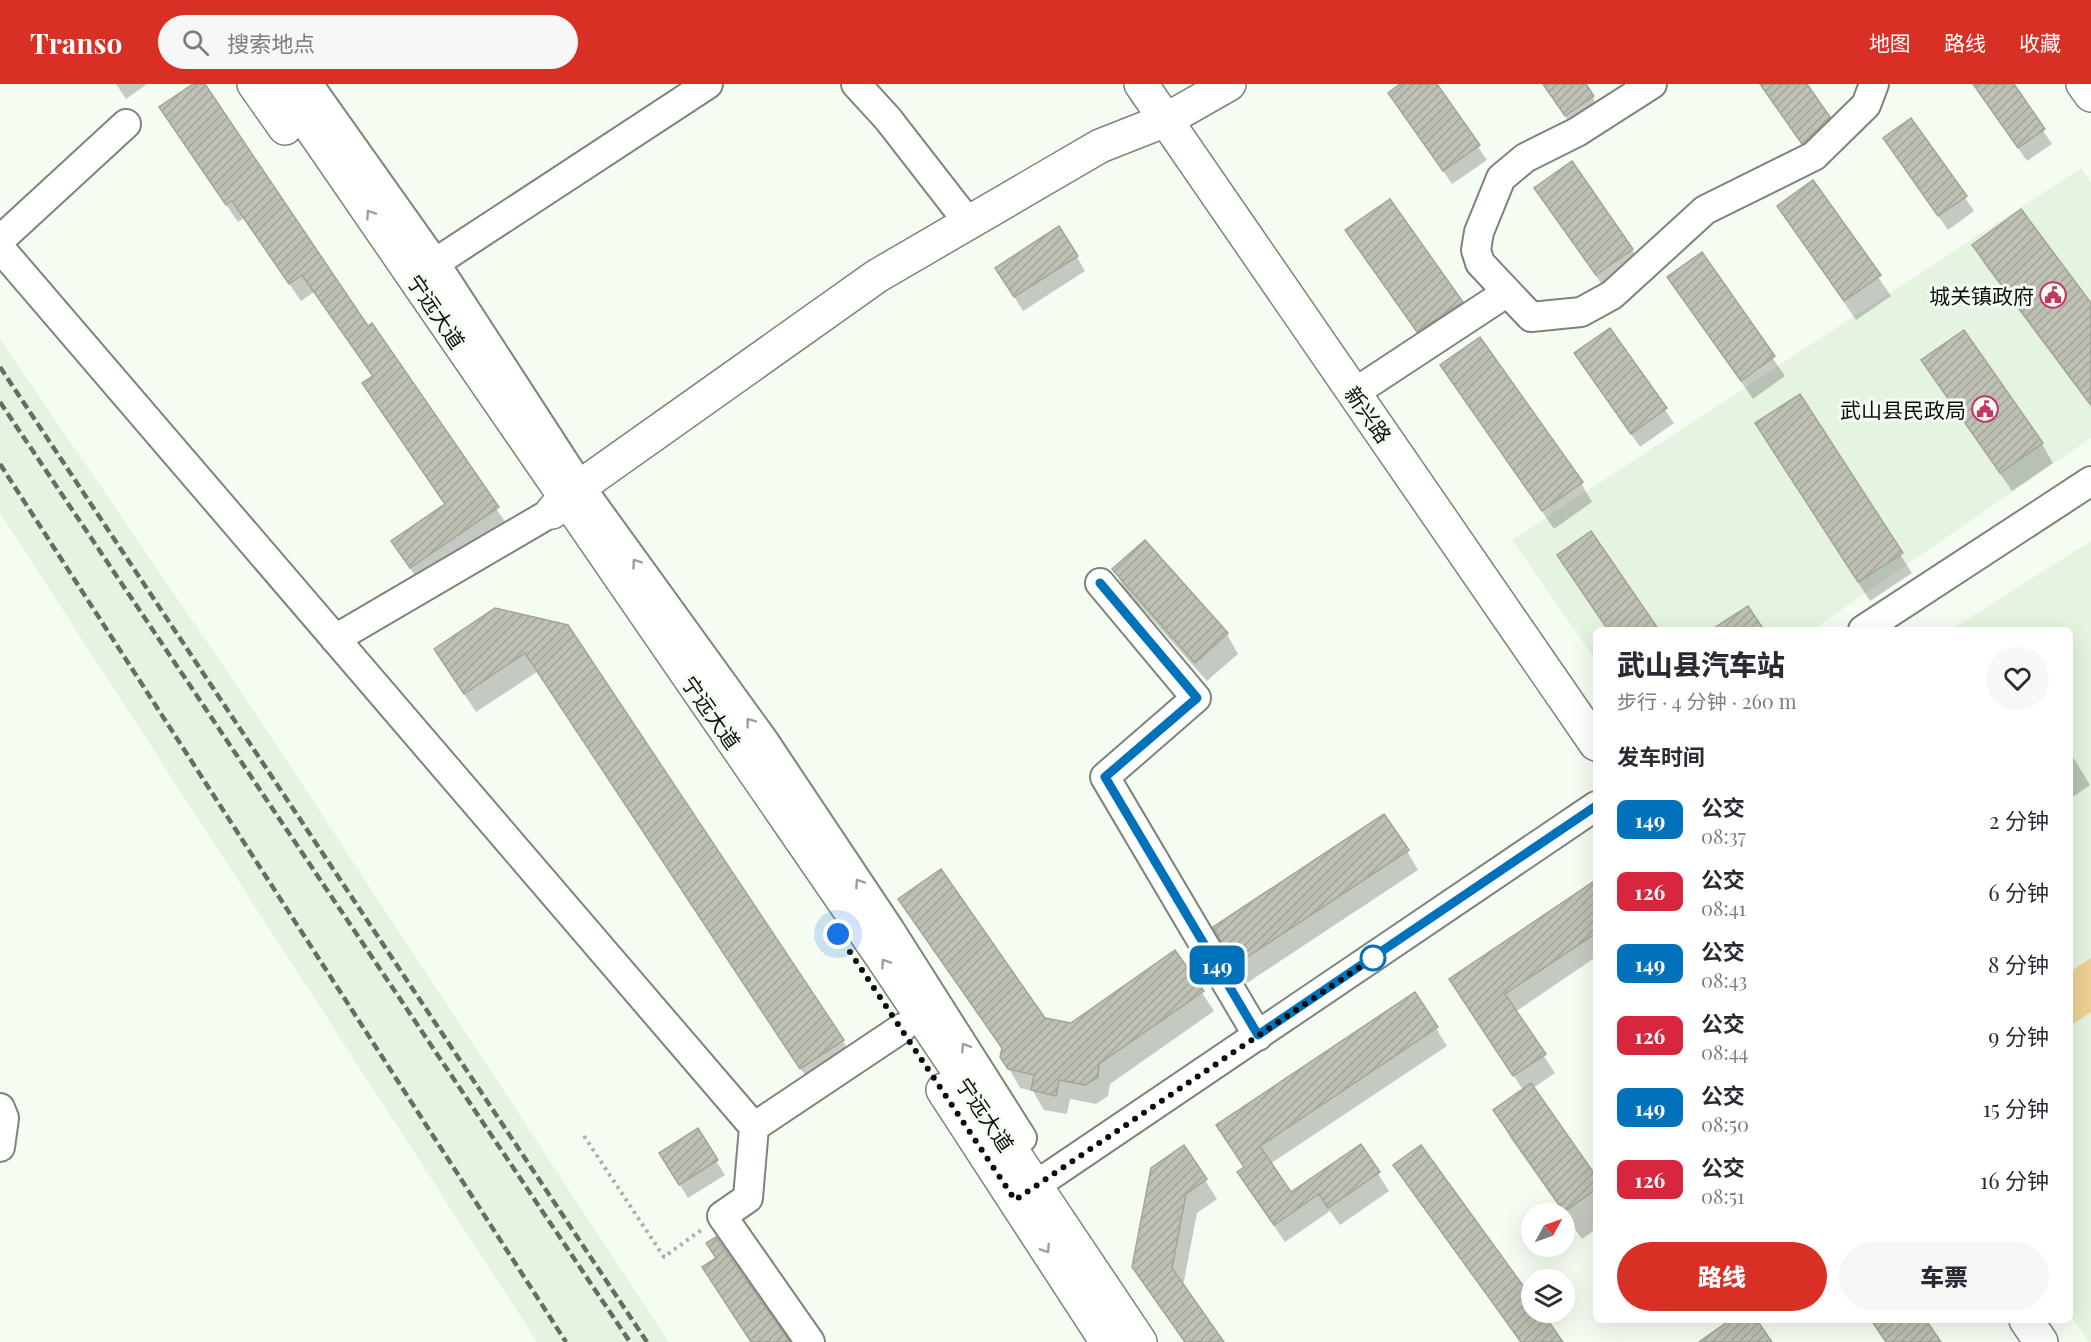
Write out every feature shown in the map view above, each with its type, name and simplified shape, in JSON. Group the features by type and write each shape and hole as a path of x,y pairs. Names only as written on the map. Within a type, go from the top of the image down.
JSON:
{"main road":[{"name":"宁远大道","path":"254,84 566,499 902,1028 1032,1188 1107,1342"},
{"name":"宁远大道","path":"281,84 882,957 1032,1188 1140,1342"},
{"name":"新兴路","path":"1142,84 1170,105 1361,388 1593,739"},
{"path":"566,499 877,276 1170,105 1229,84"},
{"path":"2083,84 2091,95"},
{"name":"新兴路","path":"1361,388 1593,710"},
{"path":"2004,1323 2018,1342"},
{"path":"2028,1323 2041,1342"}],"street":[{"name":"宁远大道","path":"308,84 435,263 566,499"},
{"path":"435,263 708,84"},
{"path":"856,84 888,119 968,222"},
{"path":"1652,84 1577,132 1525,158 1501,178 1479,232 1476,250 1480,263 1531,317 1581,312 1612,295 1705,210 1814,156 1866,105 1874,84"},
{"path":"0,240 126,124"},
{"path":"0,249 754,1127 748,1198 722,1216 810,1342"},
{"path":"1361,388 1506,293"},
{"path":"1868,627 2091,481"},
{"path":"334,639 566,499"},
{"path":"1100,583 1197,698 1105,777 1258,1035"},
{"path":"1032,1188 1593,808"},
{"path":"754,1127 902,1028"},
{"path":"0,1108 4,1118 0,1147"},
{"name":"宁远大道","path":"1032,1188 1158,1342"}],"path":[{"path":"584,1136 664,1257 722,1216"}],"shaded area":[{"path":"2081,168 2091,182 2091,438 1816,627 1593,627 1593,657 1512,540"},
{"path":"0,339 248,702 669,1342 537,1342 0,513"},
{"path":"2091,541 2091,1342 2073,1318 2073,627 1955,627"},
{"path":"2091,958 2091,1012 2073,1024 2073,970"}],"building":[{"path":"193,84 205,84 368,326 372,323 499,507 410,568 391,541 445,504 362,383 373,376 302,275 289,284 232,201 226,205 159,107"},
{"path":"1400,84 1437,84 1480,145 1443,171 1388,93"},
{"path":"1543,84 1586,84 1594,96 1565,116"},
{"path":"1760,84 1807,84 1830,117 1802,144"},
{"path":"1973,84 2014,84 2045,129 2018,148"},
{"path":"1911,118 1967,196 1938,216 1883,138"},
{"path":"1572,161 1633,249 1596,275 1534,188"},
{"path":"1813,180 1881,275 1844,301 1777,206"},
{"path":"1390,199 1463,302 1417,332 1345,230"},
{"path":"2021,209 2091,303 2091,405 1972,245"},
{"path":"1059,226 1078,256 1014,297 995,268"},
{"path":"1702,252 1775,356 1741,381 1667,277"},
{"path":"1610,328 1667,408 1631,434 1574,353"},
{"path":"1964,330 2043,443 2000,473 1921,360"},
{"path":"1480,337 1583,482 1542,511 1440,365"},
{"path":"1800,394 1903,553 1858,582 1755,423"},
{"path":"1591,531 1657,627 1606,627 1557,555"},
{"path":"1145,540 1228,633 1195,663 1112,569"},
{"path":"1748,606 1762,627 1716,627"},
{"path":"495,608 568,625 844,1040 800,1069 525,653 464,694 434,649"},
{"path":"1384,814 1409,850 1235,965 1213,927"},
{"path":"941,869 1045,1018 1071,1023 1175,950 1204,991 1099,1064 1098,1077 1085,1085 1059,1080 1056,1096 1031,1090 1034,1075 1008,1069 1000,1057 1002,1048 898,899"},
{"path":"1593,882 1593,935 1505,994 1546,1054 1513,1076 1449,979"},
{"path":"1415,992 1438,1027 1260,1146 1291,1192 1361,1144 1380,1172 1328,1208 1319,1194 1274,1225 1237,1172 1244,1167 1216,1125"},
{"path":"1531,1083 1593,1172 1593,1191 1575,1204 1558,1203 1493,1110"},
{"path":"698,1128 718,1160 679,1185 659,1153"},
{"path":"1184,1145 1207,1179 1186,1194 1172,1268 1224,1342 1185,1342 1132,1267 1151,1168"},
{"path":"1421,1145 1521,1283 1521,1323 1550,1323 1563,1342 1521,1342 1393,1165"},
{"path":"716,1237 790,1342 751,1342 702,1267 716,1258 706,1243"},
{"path":"1726,1323 1759,1323 1772,1342 1699,1342"},
{"path":"1873,1323 1928,1323 1941,1342 1886,1342"}],"railway":[{"path":"0,367 647,1342"},
{"path":"0,402 630,1342"},
{"path":"0,464 566,1342"}],"bus line":[{"name":"149","path":"1100,583 1197,698 1105,777 1258,1035 1593,808"}],"place":[{"name":"城关镇政府","path":"2053,295"},
{"name":"武山县民政局","path":"1985,409"}],"route":[{"path":"838,934 1015,1200 1373,958"}]}
